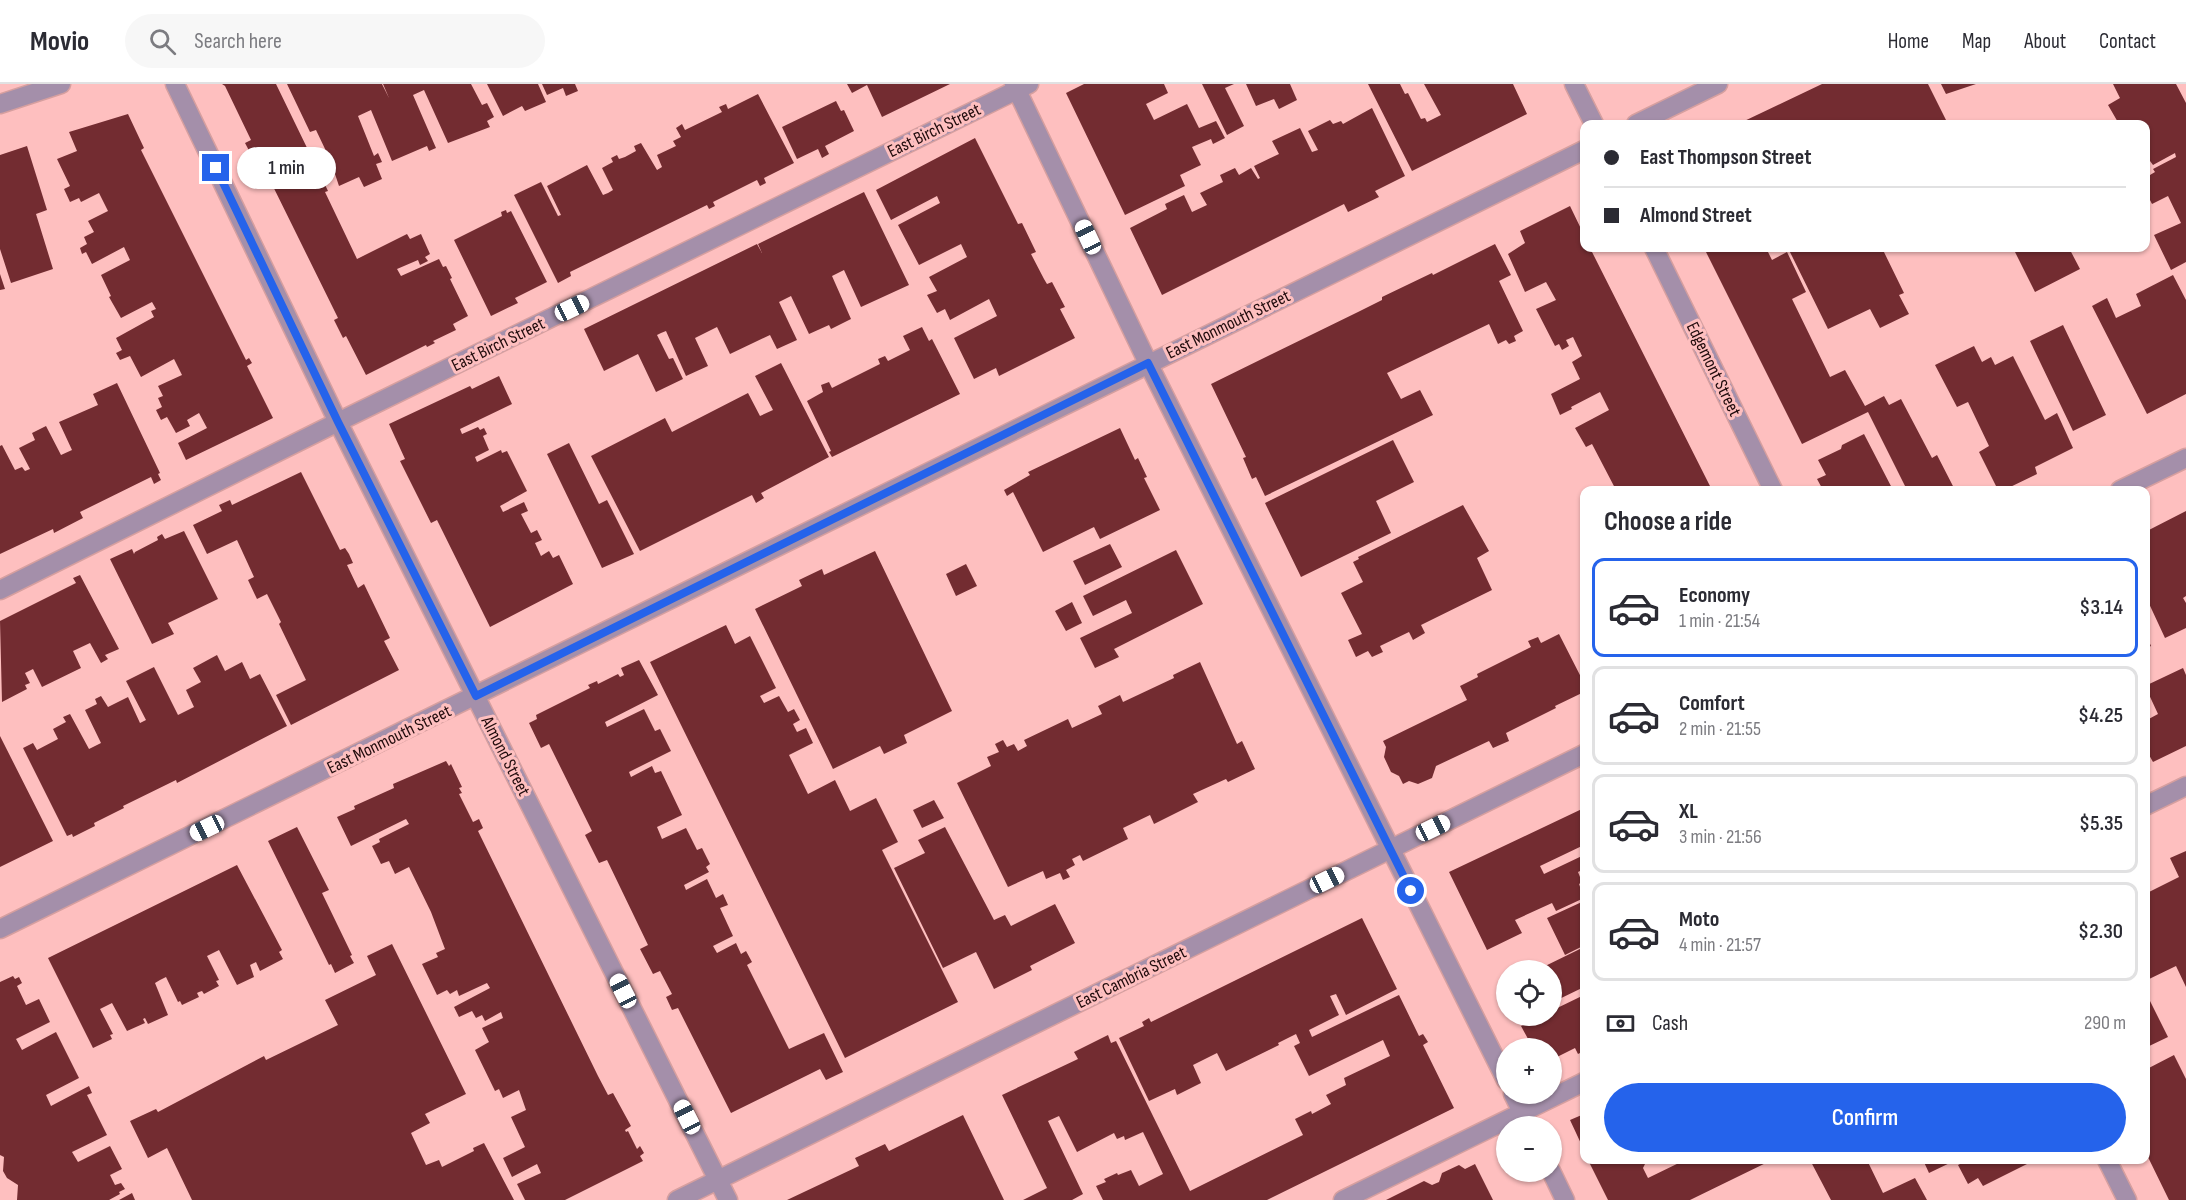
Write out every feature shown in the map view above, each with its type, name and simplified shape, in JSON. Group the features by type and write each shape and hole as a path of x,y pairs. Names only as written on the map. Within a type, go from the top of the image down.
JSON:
{"street":[{"path":"0,104 61,84"},
{"name":"Almond Street","path":"176,84 338,422 728,1200"},
{"path":"1574,84 1592,120"},
{"path":"1644,120 1718,84"},
{"path":"1020,86 1148,363 1496,1060"},
{"name":"East Birch Street","path":"0,590 1020,86"},
{"name":"East Monmouth Street","path":"0,929 1580,152"},
{"name":"Edgemont Street","path":"1656,252 1771,486"},
{"path":"2128,486 2186,458"},
{"name":"East Cambria Street","path":"677,1200 1580,756"},
{"path":"2150,804 2186,786"},
{"path":"1531,1116 1580,1085"},
{"path":"1344,1200 1496,1132"},
{"path":"2109,1164 2127,1200"},
{"path":"1556,1182 1565,1200"}],"building":[{"path":"222,84 276,84 328,191 325,192 357,259 407,234 410,239 421,234 430,254 425,257 428,261 420,265 418,260 397,269 401,276 439,259 443,267 446,266 468,316 453,324 456,330 433,341 435,343 427,347 426,345 366,375 346,336 343,338 334,320 338,318 259,158 254,160 245,143 251,140"},
{"path":"287,84 382,84 389,98 383,84 471,84 482,105 487,103 494,117 487,121 490,127 448,143 424,90 413,95 436,148 429,151 427,146 392,161 371,110 358,116 374,156 378,153 382,162 376,164 382,179 364,187 359,177 339,186 335,174 330,177 327,168 322,170 320,165 323,163 320,154 326,151 316,130 310,132"},
{"path":"487,84 538,84 546,102 525,111 522,106 503,116"},
{"path":"542,84 575,84 578,91 566,96 563,88 547,95"},
{"path":"847,84 950,84 882,117 867,85 852,93"},
{"path":"1084,84 1164,84 1168,93 1146,104 1154,120 1187,104 1199,128 1216,121 1225,138 1213,144 1211,139 1192,147 1201,165 1180,175 1185,186 1125,215 1066,93"},
{"path":"1202,84 1234,84 1225,88 1244,126 1227,135"},
{"path":"1246,84 1290,84 1297,100 1279,109 1274,99 1256,106"},
{"path":"1368,84 1400,84 1405,94 1408,93 1421,119 1425,118 1427,122 1441,115 1424,84 1513,84 1527,114 1412,171"},
{"path":"1822,84 1928,84 1946,120 1746,120"},
{"path":"1941,84 1976,84 1946,94"},
{"path":"2113,84 2176,84 2186,103 2186,262 2171,270 2154,235 2181,223 2168,196 2152,204 2150,175 2155,172 2153,169 2176,157 2175,153 2153,165 2150,161 2150,120 2117,120 2108,105 2120,98"},
{"path":"758,94 794,163 764,178 766,183 760,186 757,180 713,202 715,206 709,209 707,205 570,272 571,276 558,283 514,195 541,182 558,216 561,215 547,186 587,165 603,195 608,193 613,190 602,168 613,162 611,158 617,155 619,159 625,157 636,151 634,146 641,143 657,170 662,167 657,155 676,146 673,141 681,137 676,128 682,124 685,130 722,112 719,107 726,104 728,109"},
{"path":"836,101 841,111 844,110 854,131 825,146 829,154 822,158 818,149 797,159 782,127"},
{"path":"1372,108 1405,176 1375,191 1379,197 1348,212 1344,204 1162,295 1130,228 1167,209 1165,204 1184,195 1192,212 1207,205 1200,193 1223,182 1220,175 1235,168 1239,175 1251,168 1258,179 1260,178 1254,166 1279,154 1272,141 1300,128 1312,152 1318,150 1308,131 1330,120 1333,124 1341,121 1343,124"},
{"path":"128,114 144,148 141,150 246,360 249,358 252,363 247,366 273,418 186,460 178,443 207,428 199,413 187,420 190,426 176,433 167,417 161,420 156,410 162,407 158,398 163,396 158,386 182,375 174,359 141,377 130,356 120,360 116,353 122,350 116,338 154,317 151,311 156,309 152,302 121,318 109,297 111,296 101,275 130,260 124,247 92,264 86,252 82,254 80,248 87,244 84,237 94,232 88,221 108,211 99,193 81,202 79,198 70,202 64,189 70,186 57,159 77,151 69,132"},
{"path":"975,138 1018,224 1022,223 1036,252 1031,254 1044,279 1047,284 1052,282 1065,307 1060,309 1075,338 999,376 996,368 974,379 954,338 997,316 989,299 950,320 945,309 937,313 927,295 937,291 929,277 967,257 961,244 919,265 898,225 940,203 937,196 891,220 876,190"},
{"path":"27,146 47,210 36,214 53,269 11,283 0,249 0,155"},
{"path":"864,192 909,285 861,307 844,270 832,276 851,319 831,329 829,325 809,334 791,296 779,302 797,340 777,349 770,335 730,354 717,327 695,338 708,366 686,376 666,331 661,333 657,335 669,359 673,358 683,379 656,392 638,354 604,371 584,329 757,244 762,253 758,244"},
{"path":"1570,206 1580,227 1580,252 1592,252 1710,486 1614,486 1592,444 1586,447 1575,428 1609,410 1600,392 1560,415 1551,394 1580,379 1572,362 1582,356 1573,337 1566,340 1569,346 1562,350 1559,344 1555,346 1536,309 1556,300 1546,282 1525,292 1508,254 1525,243 1520,231"},
{"path":"506,210 507,213 511,211 547,282 515,298 518,303 491,316 454,240 502,216 501,212"},
{"path":"1495,244 1511,275 1499,281 1523,331 1514,336 1516,341 1509,344 1506,340 1498,344 1489,324 1387,373 1401,399 1420,390 1433,415 1265,496 1256,477 1252,479 1243,458 1246,457 1211,384 1382,300 1382,297"},
{"path":"1706,252 1768,252 1772,260 1787,252 1806,292 1792,299 1830,377 1845,370 1865,406 1884,396 1889,405 1901,399 1932,458 1937,455 1953,486 1905,486 1868,412 1802,444"},
{"path":"1790,252 1884,252 1904,293 1899,295 1909,314 1880,328 1870,309 1828,329"},
{"path":"2015,252 2071,252 2080,269 2035,292"},
{"path":"0,274 5,289 0,290"},
{"path":"2173,275 2186,300 2186,394 2147,414 2092,306 2107,298 2116,318 2141,306 2136,294"},
{"path":"2063,325 2106,415 2073,431 2030,341"},
{"path":"922,327 929,341 932,339 960,394 832,457 807,401 823,392 821,385 829,382 832,388 880,364 878,359 885,356 888,361 910,350 903,336"},
{"path":"1974,346 1982,362 1991,357 1995,365 2013,356 2045,420 2057,413 2073,448 2035,467 2037,474 2012,486 1996,486 1979,452 1989,446 1968,402 1957,407 1935,365"},
{"path":"781,363 829,457 761,493 764,498 756,503 752,495 640,551 591,456 665,418 672,432 748,393 760,416 773,410 755,376"},
{"path":"499,376 512,404 460,429 462,434 478,427 480,430 484,428 487,434 483,436 489,450 475,457 477,462 501,450 502,453 507,451 527,491 500,506 503,512 524,502 528,511 521,514 531,533 537,530 542,540 535,543 541,556 549,551 553,558 559,555 573,584 490,627 437,520 431,523 400,461 405,459 389,424 470,386 472,389"},
{"path":"117,383 160,473 158,474 161,480 154,484 151,477 80,512 83,518 54,533 53,529 0,554 0,446 2,445 15,470 22,467 25,471 30,469 19,448 35,440 32,433 46,426 61,455 72,450 59,422 98,405 93,394"},
{"path":"1120,428 1135,460 1138,458 1147,477 1144,478 1160,510 1100,539 1094,527 1043,552 1013,492 1007,496 1004,490 1030,475 1028,472"},
{"path":"1864,434 1891,486 1821,486 1817,479 1826,475 1818,460 1841,449 1842,445"},
{"path":"1393,440 1414,482 1376,501 1391,533 1301,577 1265,503"},
{"path":"569,443 599,504 607,500 634,554 602,568 547,454"},
{"path":"301,472 340,550 345,548 349,554 353,563 347,565 358,588 364,584 390,638 384,641 399,670 291,725 276,695 306,680 279,624 281,622 267,594 257,599 248,580 254,577 237,540 207,554 193,525 222,511 219,505 230,500 232,505"},
{"path":"1463,505 1489,551 1477,558 1492,590 1421,625 1425,633 1413,640 1409,632 1380,646 1383,652 1372,657 1368,651 1356,657 1348,640 1362,634 1341,593 1363,582 1353,562 1359,559 1358,557"},
{"path":"2186,511 2186,596 2183,598 2186,603 2186,628 2165,638 2150,606 2150,529"},
{"path":"184,531 218,599 168,623 174,634 152,644 110,559 132,549 134,554 158,540 157,537 162,534 165,539"},
{"path":"1110,544 1122,567 1085,585 1073,561"},
{"path":"1176,550 1203,604 1114,649 1119,657 1095,668 1080,638 1132,613 1126,600 1093,616 1083,596"},
{"path":"875,551 952,711 904,735 907,743 884,754 880,746 833,769 755,609 802,586 799,580 822,569 824,575"},
{"path":"966,564 977,586 956,596 946,574"},
{"path":"80,575 119,649 105,655 108,659 101,663 90,643 73,651 81,668 42,687 33,669 25,673 30,683 25,685 27,689 2,702 0,621 76,583 73,578"},
{"path":"1072,602 1082,623 1066,631 1055,611"},
{"path":"726,625 735,644 750,636 776,688 760,696 764,703 779,696 788,712 794,709 800,720 793,724 797,732 806,728 813,743 789,755 808,794 835,780 850,811 876,798 898,842 882,850 958,1002 845,1058 650,662"},
{"path":"1559,634 1580,675 1580,694 1506,733 1509,741 1493,748 1489,741 1436,766 1432,778 1418,784 1409,781 1403,784 1399,776 1391,772 1384,757 1386,747 1383,741 1467,700 1460,686 1478,677 1477,674 1531,647 1528,641 1538,637 1541,643"},
{"path":"217,655 225,671 242,662 250,679 260,674 287,726 177,783 176,780 123,806 124,808 94,823 95,826 73,837 72,834 67,836 23,748 33,743 37,750 58,739 53,729 66,722 63,717 70,714 89,749 101,743 85,710 97,704 95,699 101,696 108,707 128,697 140,723 146,720 126,681 154,667 178,715 194,707 186,690 201,682 193,668"},
{"path":"639,660 658,695 605,722 607,727 644,709 655,731 660,729 671,751 629,772 631,777 652,766 655,773 661,771 682,815 657,827 662,839 686,828 697,850 702,848 710,864 706,867 709,872 684,885 686,890 707,879 716,898 723,894 728,905 720,908 733,936 713,946 717,953 736,943 741,954 746,951 752,962 747,965 789,1049 824,1033 843,1072 826,1080 820,1069 731,1113 678,1008 672,1010 666,997 672,994 660,971 653,974 640,949 648,945 607,860 599,863 585,835 592,831 549,744 541,748 529,723 537,719 536,715 590,688 588,685 597,681 598,684 618,674 620,677 624,675 621,668"},
{"path":"1200,662 1237,744 1242,741 1255,769 1228,782 1226,779 1193,794 1198,802 1154,824 1150,815 1123,828 1128,839 1083,861 1080,855 1072,859 1075,865 1066,870 1070,877 1063,880 1060,873 1046,879 1043,871 1008,887 957,783 991,766 987,757 999,752 995,744 1003,740 1007,747 1014,744 1018,751 1027,746 1024,740 1068,719 1072,728 1102,714 1098,706 1120,695 1123,702 1174,678 1173,675"},
{"path":"2183,668 2186,675 2186,746 2153,762 2150,757 2150,718 2158,714 2150,697 2150,684"},
{"path":"0,736 53,841 0,867"},
{"path":"446,761 449,766 451,764 462,787 459,788 462,793 459,794 473,822 479,819 483,828 478,831 598,1076 608,1095 613,1093 631,1126 625,1130 626,1132 628,1131 637,1149 640,1146 644,1153 640,1156 643,1161 565,1200 525,1200 517,1184 541,1173 537,1164 512,1177 503,1158 525,1147 511,1117 526,1110 519,1090 503,1098 499,1089 495,1091 475,1050 489,1042 482,1028 503,1018 501,1012 485,1021 482,1015 476,1018 472,1011 459,1017 454,1007 490,988 487,983 459,996 457,990 450,994 447,990 437,995 422,964 438,957 436,953 445,949 431,912 409,867 395,874 389,861 381,864 372,846 380,842 379,839 409,824 406,819 351,846 337,817 355,809 354,806 394,788 393,784"},
{"path":"934,800 944,818 922,828 913,810"},
{"path":"1580,810 1580,847 1540,866 1544,874 1580,857 1580,871 1578,872 1580,900 1556,911 1552,903 1515,920 1522,933 1487,950 1449,872"},
{"path":"297,827 329,890 322,893 352,955 350,956 354,963 335,973 268,841"},
{"path":"945,827 994,920 1005,915 1011,926 1055,904 1075,943 1030,966 1032,970 994,989 976,952 943,968 894,868 925,853 918,840"},
{"path":"2186,851 2186,987 2176,966 2150,979 2150,892 2179,877 2170,858"},
{"path":"237,865 282,950 279,952 283,959 260,971 256,962 250,965 254,977 237,985 219,950 207,956 219,980 216,981 219,986 204,994 202,991 197,993 199,997 182,1005 180,1001 178,1002 166,977 155,983 168,1015 148,1024 145,1018 143,1019 145,1023 127,1031 112,1003 100,1009 113,1034 110,1035 112,1039 93,1048 48,958"},
{"path":"1580,903 1580,948 1565,955 1547,918"},
{"path":"1362,918 1397,989 1346,1015 1336,994 1330,996 1339,1015 1309,1030 1312,1037 1399,995 1419,1036 1423,1034 1428,1042 1423,1045 1454,1108 1267,1200 1103,1200 1096,1186 1106,1182 1104,1179 1117,1173 1118,1175 1131,1170 1139,1186 1163,1174 1143,1132 1125,1140 1124,1136 1117,1139 1114,1133 1077,1152 1059,1116 1048,1121 1083,1194 1072,1200 1023,1200 1047,1188 1002,1095 1078,1059 1074,1052 1108,1035 1111,1043 1116,1041 1190,1191 1303,1135 1295,1119 1311,1111 1312,1114 1331,1104 1326,1095 1346,1085 1344,1078 1390,1056 1383,1040 1309,1076 1294,1046 1300,1043 1296,1034 1226,1071 1217,1053 1193,1065 1201,1083 1177,1095 1175,1089 1149,1101 1119,1038 1144,1026 1142,1022 1149,1018 1151,1022"},
{"path":"392,944 466,1094 425,1114 430,1123 411,1133 426,1165 439,1160 442,1167 474,1151 473,1148 484,1143 514,1200 192,1200 167,1148 148,1158 130,1121 156,1109 158,1112 264,1056 266,1060 338,1025 325,1000 376,975 367,956"},
{"path":"1580,949 1580,989 1562,998 1562,960 1557,960"},
{"path":"13,976 15,979 19,977 22,983 17,986 26,1005 39,999 50,1022 16,1039 22,1050 56,1032 79,1078 46,1095 51,1106 89,1086 92,1093 87,1095 107,1135 72,1152 78,1162 110,1146 122,1169 110,1175 115,1185 121,1183 125,1189 109,1200 17,1200 18,1185 7,1178 3,1171 4,1157 0,1155 0,982"},
{"path":"1580,997 1580,1053 1578,1054 1575,1048 1562,1054 1562,1038 1528,1038 1521,1026 1562,1026 1562,1006"},
{"path":"2150,1001 2168,1037 2150,1046"},
{"path":"2174,1055 2186,1079 2186,1200 2169,1200 2150,1161 2150,1067"},
{"path":"963,1115 1004,1200 787,1200 859,1166 855,1158 885,1144 889,1151"},
{"path":"1580,1116 1580,1141 1570,1120"},
{"path":"1475,1164 1493,1200 1386,1200 1424,1181 1432,1185 1439,1182 1442,1173 1459,1165 1465,1169"},
{"path":"1590,1164 1645,1164 1643,1168 1648,1178 1677,1164 1764,1164 1690,1200 1608,1200"},
{"path":"1812,1164 1869,1164 1883,1193 1915,1178 1927,1200 1831,1200"},
{"path":"1925,1164 1948,1164 1929,1173"},
{"path":"2027,1164 1983,1186 1978,1178 1968,1184 1958,1165"},
{"path":"132,1193 135,1200 119,1200"}],"route":[{"path":"216,168 338,422 476,696 1148,363 1411,891"}]}
